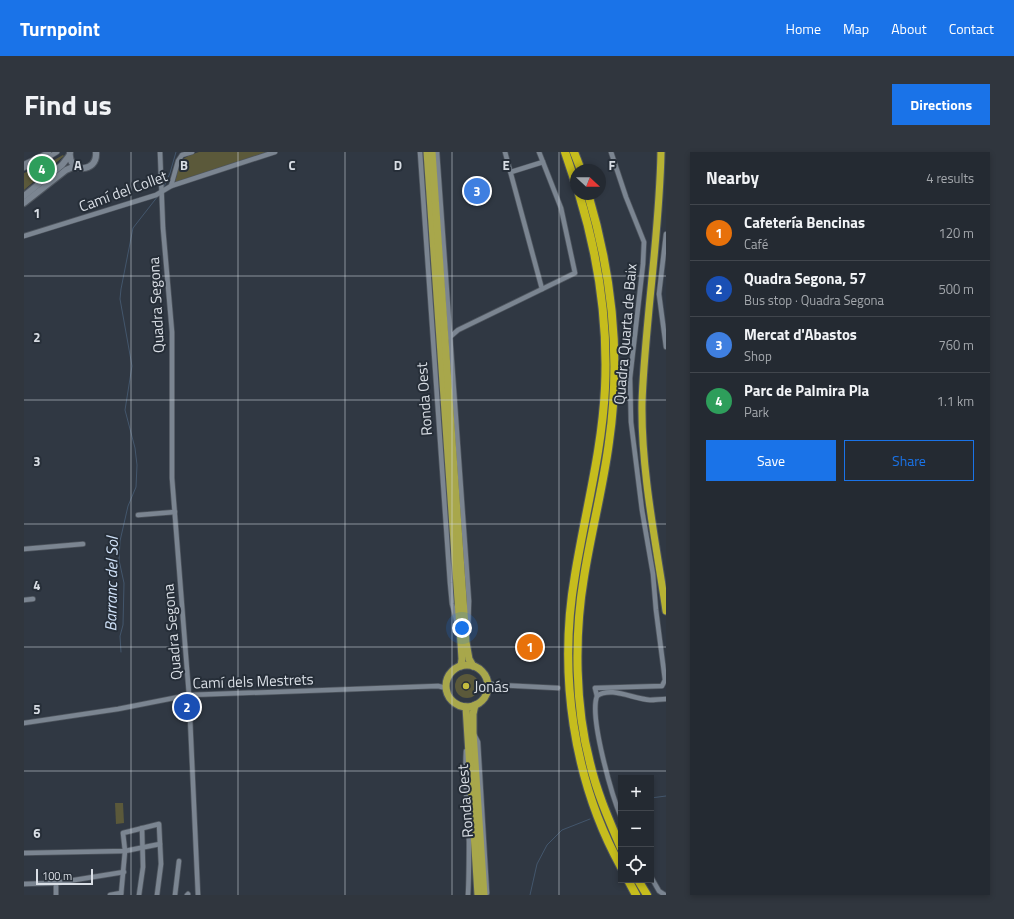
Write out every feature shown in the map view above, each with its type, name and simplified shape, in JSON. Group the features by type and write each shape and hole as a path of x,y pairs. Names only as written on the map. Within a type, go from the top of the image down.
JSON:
{"highway":[{"path":"565,152 570,167"},
{"path":"574,152 579,164"},
{"path":"660,152 658,218 642,404 646,476 666,611"},
{"path":"581,200 589,228 601,295 605,334 605,388 600,441 574,577 568,665 572,712 580,763 595,810 618,860"},
{"path":"590,200 598,226 610,296 614,335 614,388 609,442 583,578 578,624 577,665 581,712 590,763 604,810 621,847"},
{"path":"630,883 636,895"},
{"path":"640,883 647,895"}],"main road":[{"name":"Ronda Oest","path":"427,152 464,642 469,659 473,666"},
{"name":"Ronda Oest","path":"432,152 464,642 461,666"},
{"path":"69,154 71,162 75,166 83,169 90,167 95,161 97,153"},
{"path":"24,196 62,165 69,154"},
{"path":"24,203 66,170 75,166"},
{"path":"461,666 473,666 483,673 487,685 484,698 475,705 466,707 458,705 449,697 446,686 449,675 455,668 461,666"},
{"name":"Ronda Oest","path":"475,705 471,732 478,895"},
{"name":"Ronda Oest","path":"466,707 471,732 484,895"}],"street":[{"path":"24,164 49,152"},
{"path":"24,168 44,160 57,152"},
{"name":"Quadra Segona","path":"160,152 161,192 172,332 172,478 189,695 198,895"},
{"path":"171,186 178,161 182,155 192,152"},
{"name":"Camí del Collet","path":"24,236 149,197 171,186 275,152"},
{"name":"Ronda Oest","path":"420,152 450,583 456,628 464,642"},
{"name":"Ronda Oest","path":"437,152 469,601 468,627 464,642"},
{"path":"505,152 542,289"},
{"path":"450,337 458,330 575,273 561,208 539,152"},
{"name":"Quadra Quarta de Baix","path":"597,696 595,688 662,686 665,680 653,574 642,510 631,422 630,378 643,264 644,242 611,152"},
{"path":"511,172 543,162"},
{"path":"666,234 659,294 666,347"},
{"path":"450,324 458,330"},
{"path":"138,515 175,512"},
{"path":"24,549 83,544"},
{"path":"24,600 33,599"},
{"path":"487,685 558,688"},
{"name":"Camí dels Mestrets","path":"24,723 189,695 446,686"},
{"path":"619,811 611,789 599,735 594,707 597,696 602,693 611,692 650,700 666,699"},
{"path":"471,732 478,742 487,895"},
{"name":"Ronda Oest","path":"468,895 469,841 465,762 471,732"},
{"path":"110,895 121,894 124,872 123,833 159,824 161,864 157,895"},
{"path":"139,895 143,867 142,828"},
{"path":"24,853 124,851 160,844"},
{"path":"175,895 179,861"},
{"path":"24,884 56,883 124,872"},
{"path":"654,882 659,891 665,895"},
{"path":"56,883 56,895"}],"shaded area":[{"path":"199,152 268,152 175,183 179,166 183,159"},
{"path":"63,155 64,156 24,190 24,173 47,164"},
{"path":"467,674 472,675 478,681 478,691 472,697 467,698 462,697 456,691 455,686 456,681 462,675"},
{"path":"115,803 123,803 124,823 116,824"}],"waterway":[{"name":"Barranc del Sol","path":"164,187 176,152"},
{"name":"Barranc del Sol","path":"121,652 120,636 123,625 124,583 119,560 120,541 128,506 136,487 137,465 135,448 125,410 132,366 120,299 133,228 158,196"},
{"path":"654,798 666,796"},
{"path":"530,895 537,864 547,845 562,830 590,819"}],"place":[{"name":"Parc de Palmira Pla","path":"42,169"},
{"name":"Mercat d'Abastos","path":"477,191"},
{"name":"Cafetería Bencinas","path":"530,647"},
{"name":"Jonás","path":"466,686"},
{"name":"Quadra Segona, 57","path":"187,707"}]}
